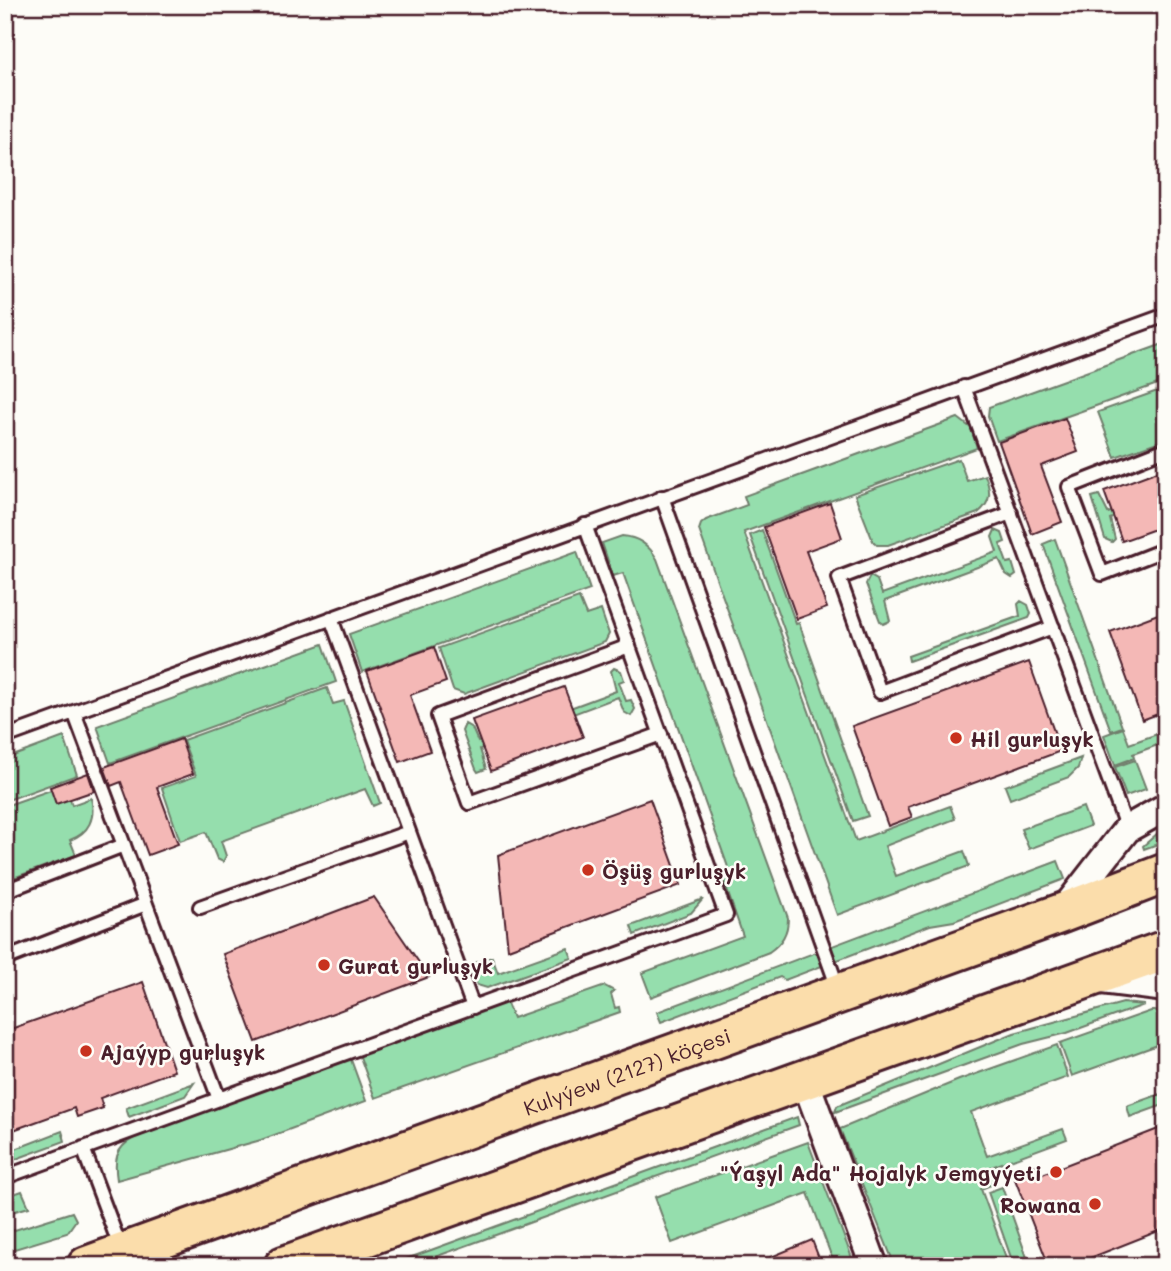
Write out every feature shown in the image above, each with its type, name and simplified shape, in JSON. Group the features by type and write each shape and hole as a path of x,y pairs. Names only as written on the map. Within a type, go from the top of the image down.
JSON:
{"highway":[{"name":"Kulyýew (2127) köçesi","path":"86,1266 1166,873"},
{"path":"284,1266 1166,950"},
{"path":"60,1266 122,1253"}],"street":[{"path":"1062,913 1128,829 1166,807"},
{"path":"1089,979 1166,988"},
{"path":"805,1080 874,1266"}],"lane":[{"path":"5,737 1166,314"},
{"path":"964,387 1128,829"},
{"path":"1166,449 1069,487 1102,574 1166,550"},
{"path":"662,497 839,993"},
{"path":"1011,513 839,578 852,616 880,691 1053,627"},
{"path":"5,1177 726,915 585,525"},
{"path":"331,618 473,1007"},
{"path":"629,646 438,716 470,803 661,734"},
{"path":"74,712 219,1099"},
{"path":"200,907 409,832"},
{"path":"5,891 124,845"},
{"path":"5,959 146,904"},
{"path":"83,1149 122,1253"}],"green space":[{"path":"1166,343 1166,381 997,441 988,416 989,407"},
{"path":"1166,388 1166,439 1115,457 1098,412"},
{"path":"958,418 971,428 977,448 744,532 856,841 950,806 955,819 885,846 896,876 964,851 969,866 837,915 699,530 706,520 747,505 744,496"},
{"path":"959,459 967,481 985,475 989,496 983,509 888,545 877,545 873,541 855,495"},
{"path":"1166,492 1166,499 1110,519 1115,539 1112,542 1105,539 1092,497 1099,495 1108,513"},
{"path":"762,530 796,624 799,623 868,816 853,821 750,535"},
{"path":"995,530 1002,533 1005,542 1000,544 1007,563 1012,562 1016,575 1012,578 1006,574 999,559 885,601 890,621 883,624 880,621 866,584 870,576 877,580 882,594 997,552 992,537"},
{"path":"622,536 642,543 657,559 788,918 783,937 769,952 651,997 642,973 743,936 721,873 729,870 623,573 613,576 602,543"},
{"path":"1055,539 1122,727 1111,731 1043,544"},
{"path":"577,552 590,590 362,672 349,634"},
{"path":"579,598 586,615 601,610 609,634 605,642 464,694 453,690 439,648"},
{"path":"1021,601 1028,605 1031,614 1029,618 909,661 908,656 1020,616 1018,604"},
{"path":"323,644 336,682 110,763 97,726"},
{"path":"614,668 621,671 624,680 619,682 626,701 631,700 635,709 631,716 624,712 618,697 480,749 486,769 478,772 462,731 465,724 472,728 478,742 616,691 611,671"},
{"path":"327,688 333,704 344,701 380,803 373,806 365,789 221,841 226,856 223,862 217,859 206,832 180,841 162,788 196,776 183,740"},
{"path":"1123,728 1129,744 1166,731 1166,742 1133,754 1134,758 1115,765 1104,735"},
{"path":"64,737 77,775 5,801 5,759"},
{"path":"1081,758 1078,768 1069,777 1010,799 1005,786"},
{"path":"1135,760 1146,789 1126,796 1115,767"},
{"path":"65,785 72,805 91,798 90,824 70,840 76,855 5,881 5,806"},
{"path":"1083,807 1090,826 1029,849 1021,829"},
{"path":"1166,826 1166,841 1144,849 1143,846"},
{"path":"1058,861 1065,879 954,921 930,925 785,980 780,977 661,1022 657,1012"},
{"path":"703,899 691,913 634,935 631,926"},
{"path":"568,948 572,958 487,988 477,985 469,965 492,957 498,973"},
{"path":"605,986 614,991 611,994 615,1008 619,1007 620,1012 375,1098 359,1054 506,1001 513,1018"},
{"path":"1123,1003 1144,1005 1067,1033 1023,1044 835,1112 837,1106 1014,1033"},
{"path":"1151,1011 1166,1011 1166,1042 1072,1076 1060,1043"},
{"path":"1057,1045 1068,1077 971,1112 987,1156 1063,1129 1067,1139 991,1167 996,1183 981,1189 1009,1266 895,1266 840,1129 959,1080"},
{"path":"350,1057 366,1101 261,1140 117,1180 119,1151 134,1138"},
{"path":"194,1083 185,1096 129,1117 126,1108"},
{"path":"1166,1092 1166,1104 1130,1117 1127,1106"},
{"path":"797,1117 799,1125 410,1266 387,1266"},
{"path":"62,1131 65,1141 5,1163 5,1153"},
{"path":"808,1142 855,1266 835,1266 808,1193 672,1243 655,1197"},
{"path":"1002,1187 1030,1266 1014,1266 988,1192"},
{"path":"22,1191 29,1207 5,1214 5,1197"},
{"path":"72,1212 76,1220 67,1233 5,1252 5,1233"}],"building":[{"path":"1065,418 1078,452 1041,466 1062,522 1032,534 999,442"},
{"path":"1166,468 1166,525 1122,541 1104,491"},
{"path":"830,503 842,538 806,551 827,608 797,619 764,527"},
{"path":"1166,611 1166,711 1142,720 1110,632"},
{"path":"434,647 446,682 410,695 430,751 400,762 367,671"},
{"name":"Hil gurluşyk","path":"1029,662 1061,751 908,807 912,817 888,826 852,726"},
{"path":"564,687 583,737 491,771 472,720"},
{"path":"181,739 193,774 157,787 178,844 148,855 121,782 111,786 104,767"},
{"path":"88,773 94,791 56,804 50,787"},
{"name":"Öşüş gurluşyk","path":"650,799 681,885 508,949 498,855"},
{"name":"Gurat gurluşyk","path":"374,897 429,977 256,1042 223,954"},
{"name":"Ajaýyp gurluşyk","path":"143,982 174,1071 100,1098 103,1108 77,1117 74,1108 5,1133 5,1031"},
{"name":"Rowana","path":"1166,1126 1166,1228 1070,1266 1049,1266 1013,1174 1036,1165 1040,1175"},
{"path":"812,1240 822,1266 752,1266 752,1265"}],"place":[{"name":"Hil gurluşyk","path":"956,738"},
{"name":"Öşüş gurluşyk","path":"588,870"},
{"name":"Gurat gurluşyk","path":"324,965"},
{"name":"Ajaýyp gurluşyk","path":"86,1051"},
{"name":"\"Ýaşyl Ada\" Hojalyk Jemgyýeti","path":"1056,1172"},
{"name":"Rowana","path":"1095,1204"}]}
